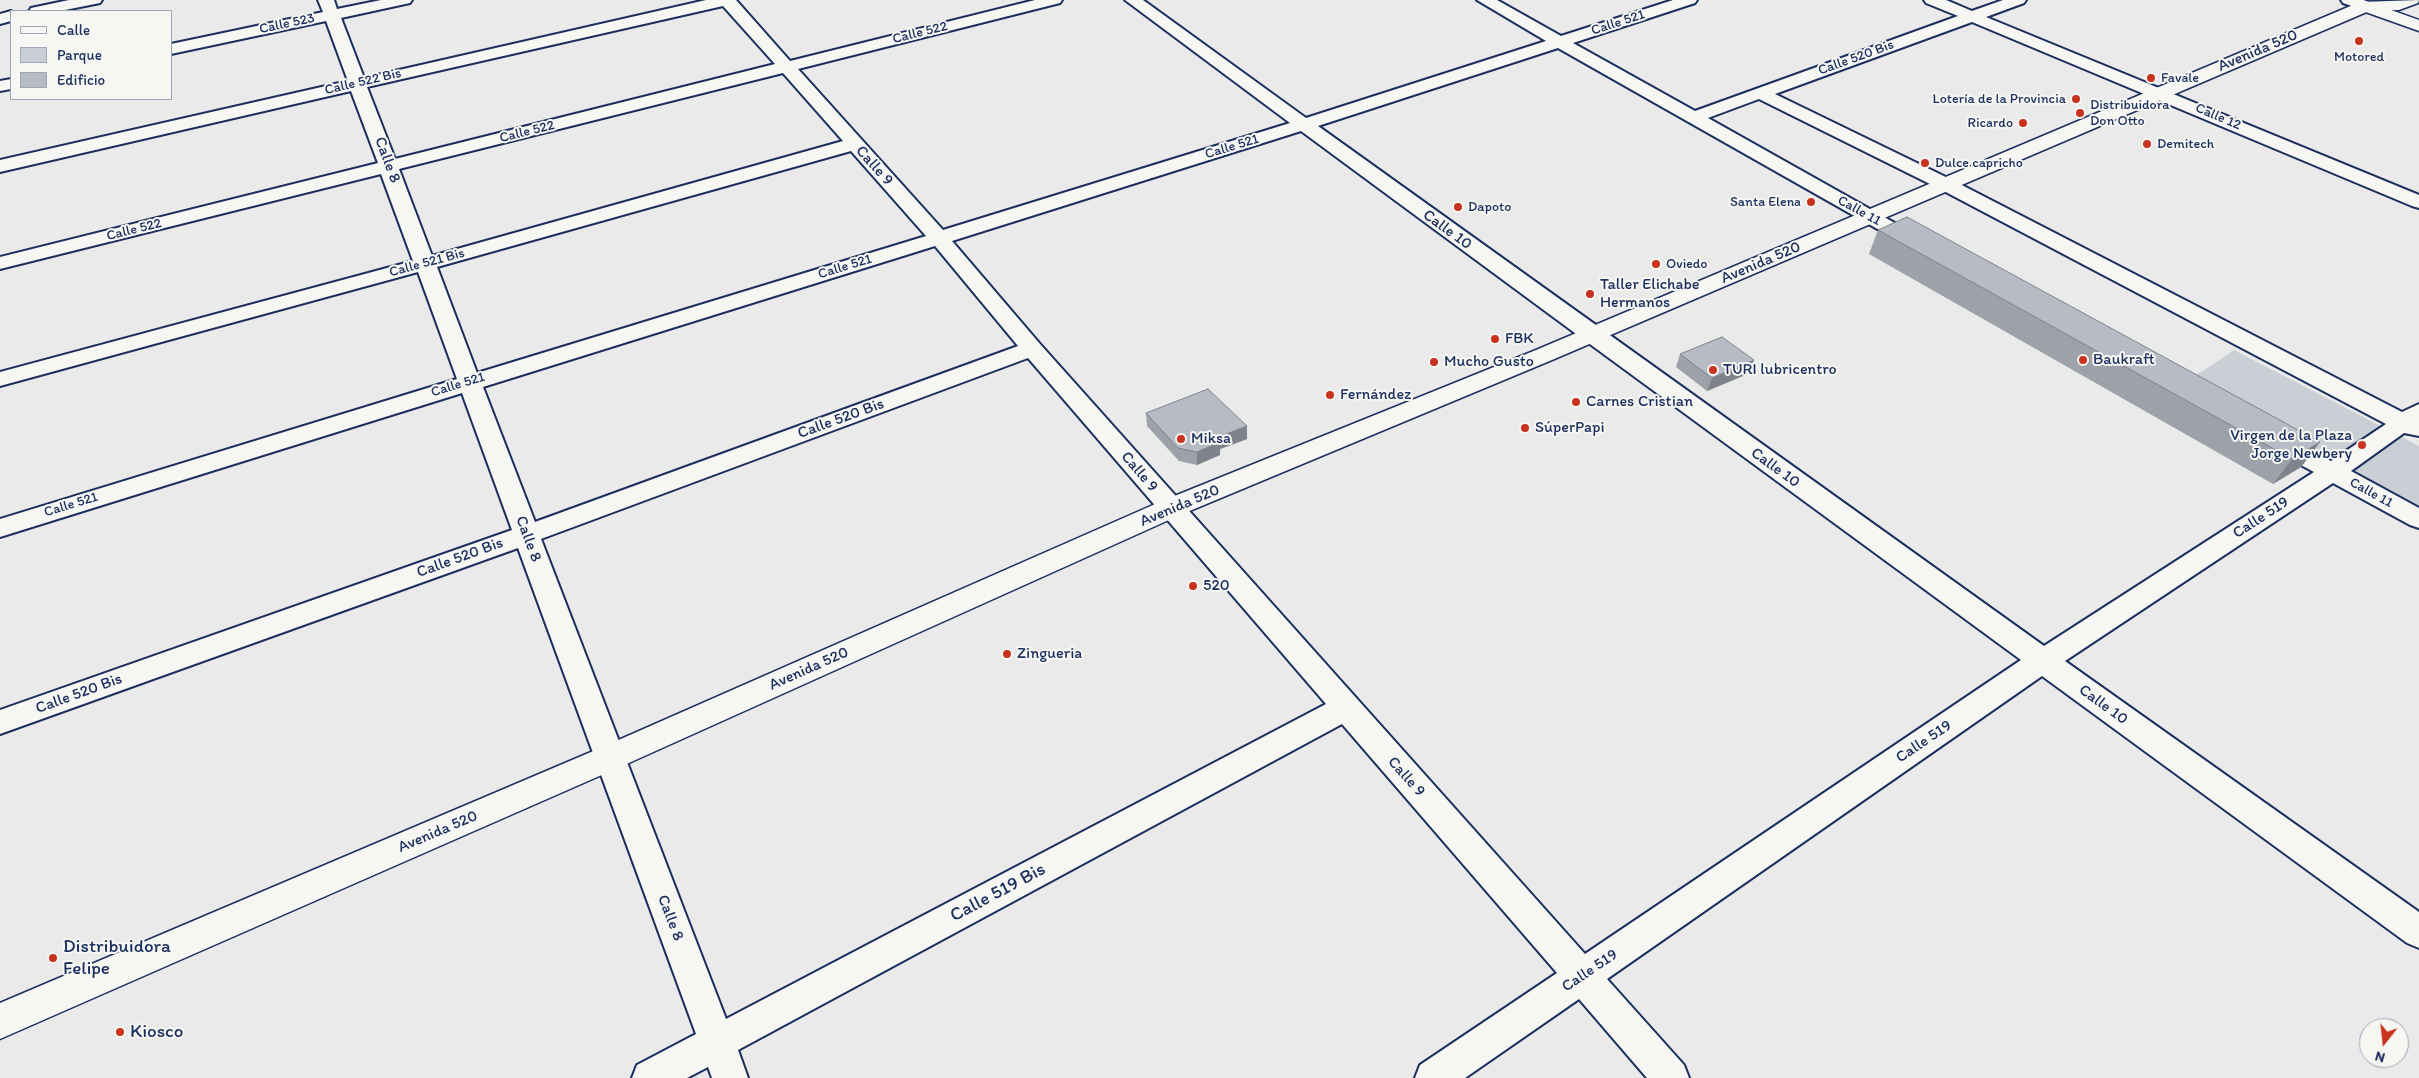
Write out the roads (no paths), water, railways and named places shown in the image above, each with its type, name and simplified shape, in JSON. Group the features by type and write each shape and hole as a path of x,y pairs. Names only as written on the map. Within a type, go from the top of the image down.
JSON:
{"main road":[{"name":"Avenida 520","path":"0,1021 609,758 1171,508 1948,185 2160,93 2361,2 2399,5 2412,0"},
{"path":"2361,2 2419,20"},
{"path":"2361,2 2419,26"}],"street":[{"path":"42,10 94,0"},
{"name":"Calle 523","path":"172,49 329,8 404,0"},
{"name":"Calle 9","path":"727,0 939,238 1032,349 1671,1078"},
{"name":"Calle 522 Bis","path":"0,166 727,0"},
{"name":"Calle 522","path":"0,263 1054,0"},
{"name":"Calle 10","path":"1133,0 2042,661 2419,932"},
{"name":"Calle 11","path":"1485,0 1940,256"},
{"name":"Calle 521","path":"0,528 1303,125 1689,0"},
{"name":"Calle 12","path":"1932,0 2419,202"},
{"name":"Calle 520 Bis","path":"1694,117 2018,0"},
{"name":"Calle 8","path":"329,8 730,1078"},
{"path":"1760,93 1948,185 2414,422"},
{"name":"Calle 521 Bis","path":"0,379 426,264 854,144"},
{"name":"Calle 520 Bis","path":"0,722 526,535 1032,349"},
{"name":"Calle 519","path":"1432,1078 2042,661 2332,472 2414,422"},
{"name":"Calle 11","path":"2254,429 2419,519"},
{"name":"Calle 519 Bis","path":"650,1078 1345,708"}],"place":[{"name":"Motored","path":"2359,41"},
{"name":"Favale","path":"2151,78"},
{"name":"Lotería de la Provincia","path":"2076,99"},
{"name":"Distribuidora Don Otto","path":"2080,113"},
{"name":"Ricardo","path":"2023,123"},
{"name":"Demitech","path":"2147,144"},
{"name":"Dulce capricho","path":"1925,163"},
{"name":"Santa Elena","path":"1811,202"},
{"name":"Dapoto","path":"1458,207"},
{"name":"Oviedo","path":"1656,264"},
{"name":"Taller Elichabe Hermanos","path":"1590,294"},
{"name":"FBK","path":"1495,339"},
{"name":"Baukraft","path":"2083,360"},
{"name":"Mucho Gusto","path":"1434,362"},
{"name":"TURI lubricentro","path":"1713,370"},
{"name":"Fernández","path":"1330,395"},
{"name":"Carnes Cristian","path":"1576,402"},
{"name":"SúperPapi","path":"1525,428"},
{"name":"Miksa","path":"1181,439"},
{"name":"Virgen de la Plaza Jorge Newbery","path":"2362,445"},
{"name":"520","path":"1193,586"},
{"name":"Zingueria","path":"1007,654"},
{"name":"Distribuidora Felipe","path":"53,958"},
{"name":"Kiosco","path":"120,1032"}]}
